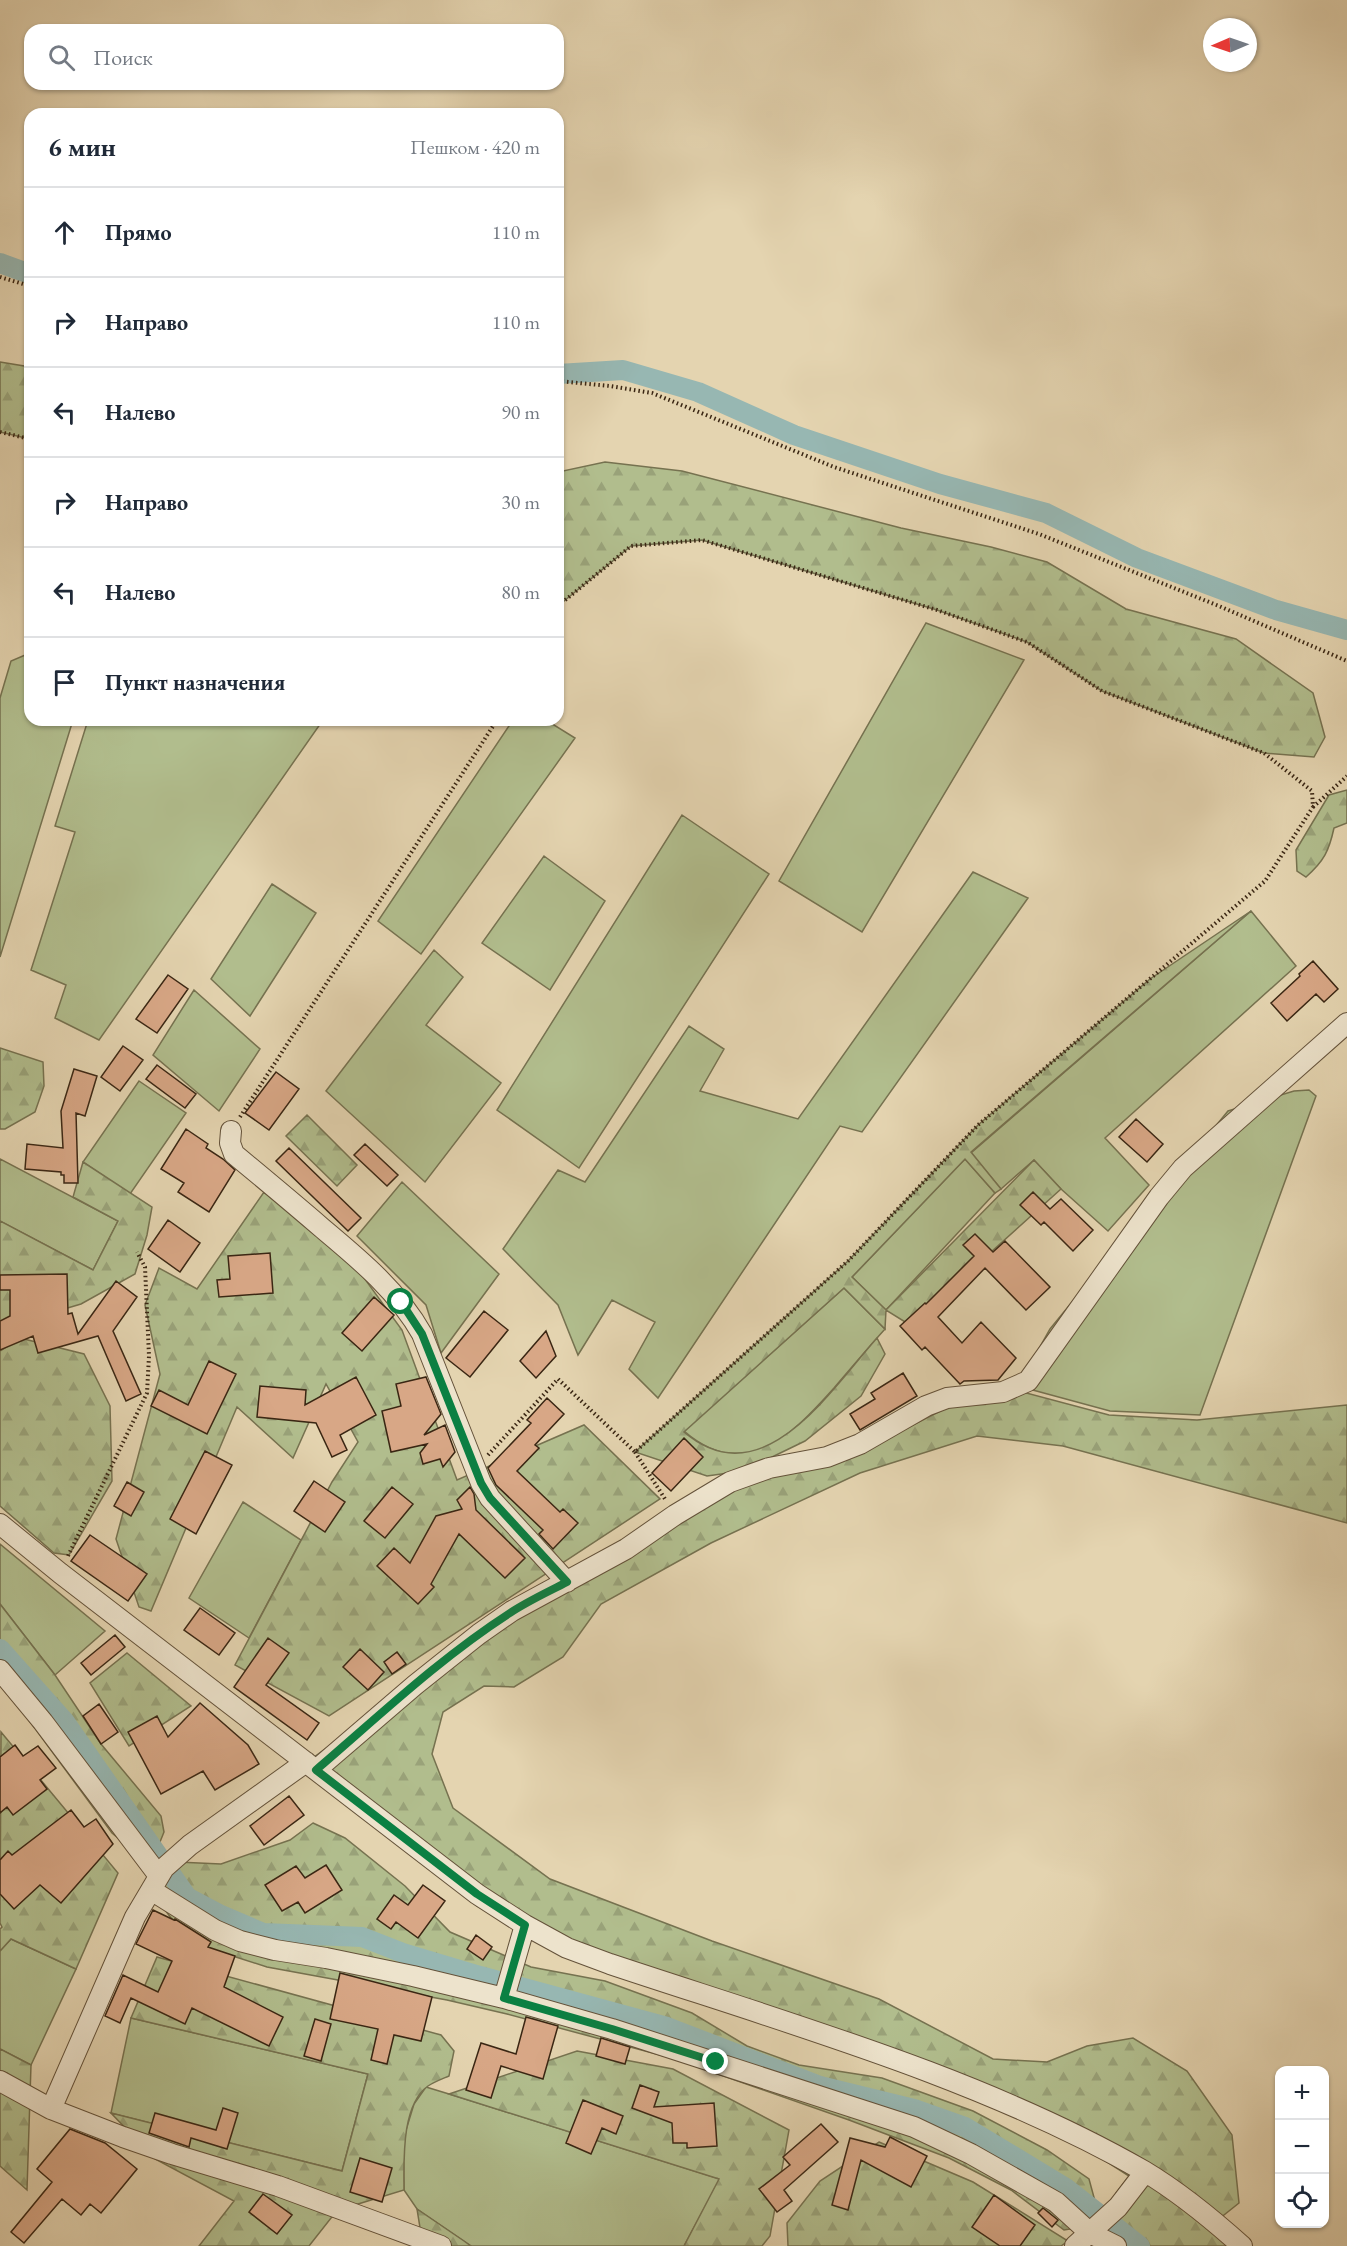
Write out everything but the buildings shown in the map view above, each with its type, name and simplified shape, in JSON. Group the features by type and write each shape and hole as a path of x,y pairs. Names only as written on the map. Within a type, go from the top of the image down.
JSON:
{"street":[{"path":"51,2109 135,1917 158,1878 190,1845 311,1766 479,1634 513,1611 626,1549 708,1494 739,1478 769,1468 827,1456 860,1444 926,1406 946,1398 1002,1392 1028,1381 1152,1206 1183,1168 1347,1023"},
{"path":"231,1131 230,1143 234,1154 360,1260 413,1317 422,1334 475,1469 490,1498 567,1582"},
{"path":"0,1524 60,1573 477,1894 525,1925 567,1948 610,1964 889,2058 987,2095 1059,2128 1145,2172 1186,2200 1242,2246"},
{"path":"0,1670 43,1722 158,1878 215,1930 240,1941 274,1950 506,1992 784,2086 914,2127 971,2154 1056,2202 1087,2236 1116,2246"},
{"path":"506,1992 525,1925"},
{"path":"0,2081 51,2109 172,2154 308,2196 441,2246"},
{"path":"1087,2236 1118,2207 1145,2172"}],"path":[{"path":"0,277 24,284"},
{"path":"564,382 652,393 834,467 1039,534 1209,602 1347,661"},
{"path":"0,432 24,438"},
{"path":"564,601 631,546 702,540 937,610 1027,642 1102,691 1264,753 1312,791 1313,807"},
{"path":"231,1131 493,726"},
{"path":"635,1452 848,1261 978,1125 1265,881 1313,807 1347,776"},
{"path":"60,1573 147,1392 149,1356 145,1268 137,1252"},
{"path":"475,1469 558,1379 635,1452 675,1515"}],"green space":[{"path":"0,362 24,366 24,438 0,432"},
{"path":"605,462 682,471 901,528 991,547 1047,562 1126,609 1236,639 1313,693 1325,737 1314,757 1264,753 1102,691 1027,642 937,610 702,540 631,546 564,601 564,471"},
{"path":"926,623 1024,660 862,932 779,881"},
{"path":"24,656 24,726 71,726 0,957 0,698 11,661"},
{"path":"86,726 319,726 99,1040 55,1018 66,985 31,970 75,832 55,826"},
{"path":"509,726 556,726 575,738 421,954 378,921"},
{"path":"1347,790 1347,823 1334,828 1325,855 1306,877 1297,871 1296,850 1329,795"},
{"path":"682,815 769,874 579,1168 497,1110"},
{"path":"544,856 605,901 550,990 482,943"},
{"path":"973,872 1028,898 862,1132 840,1126 658,1398 629,1369 655,1322 612,1300 578,1355 558,1305 503,1249 558,1170 585,1182 689,1026 724,1049 700,1091 798,1119"},
{"path":"272,884 316,913 250,1016 211,979"},
{"path":"1251,911 1296,966 1105,1138 1149,1185 1108,1231 1061,1189 1034,1160 1001,1189 971,1153"},
{"path":"1251,911 971,1152 1001,1189 995,1193 965,1159 852,1277 886,1310 885,1329 844,1288 684,1432 713,1449 740,1453 767,1446 792,1430 816,1409 877,1338 885,1354 861,1396 805,1441 743,1471 707,1476 635,1452 848,1261 978,1125 1150,979"},
{"path":"434,950 463,977 426,1025 501,1083 425,1182 326,1091"},
{"path":"194,990 260,1049 219,1111 153,1055"},
{"path":"0,1048 43,1062 44,1086 35,1112 5,1129 0,1129"},
{"path":"139,1081 186,1113 130,1194 83,1162"},
{"path":"1309,1090 1316,1096 1200,1415 1110,1411 1018,1386 1050,1329 1228,1111 1294,1091"},
{"path":"307,1115 357,1165 337,1186 286,1136"},
{"path":"0,1159 118,1221 93,1270 0,1221"},
{"path":"965,1159 995,1193 886,1310 852,1277"},
{"path":"1034,1160 1061,1189 910,1325 886,1310"},
{"path":"83,1162 152,1207 147,1235 135,1274 81,1304 0,1328 0,1221 93,1270 118,1221 73,1197"},
{"path":"402,1182 499,1274 441,1353 426,1305 357,1236"},
{"path":"264,1192 351,1260 402,1330 457,1480 584,1425 660,1499 329,1716 235,1665 332,1482 358,1442 326,1384 293,1458 237,1407 151,1611 139,1607 116,1539 160,1374 145,1305 159,1268 197,1289"},
{"path":"844,1288 885,1329 818,1406 801,1422 766,1447 747,1453 727,1453 706,1446 684,1431"},
{"path":"20,1338 84,1354 110,1406 112,1481 69,1555 54,1553 0,1506 0,1351"},
{"path":"1011,1389 1109,1415 1197,1420 1347,1405 1347,1523 1063,1446 977,1436 860,1473 711,1543 601,1604 563,1657 514,1687 484,1686 443,1712 432,1754 453,1808 550,1879 712,1941 879,1999 993,2059 1047,2062 1087,2046 1133,2038 1187,2071 1232,2135 1239,2203 1209,2227 1231,2246 1093,2246 1091,2231 1108,2214 1116,2193 1129,2176 1059,2131 888,2065 610,1969 477,1906 302,1766 538,1592 712,1488 905,1429 960,1401"},
{"path":"243,1502 301,1540 249,1638 189,1598"},
{"path":"0,1544 105,1631 55,1675 0,1604"},
{"path":"0,1604 55,1675 101,1744 161,1816 164,1832 156,1848 145,1853 130,1848 112,1833 0,1681"},
{"path":"127,1653 191,1706 129,1746 90,1683"},
{"path":"1,1732 118,1873 76,1969 11,1939 0,1951 0,1929 2,1927 0,1923"},
{"path":"313,1823 345,1838 405,1886 450,1932 531,1967 605,1981 692,2013 747,2046 799,2065 882,2078 973,2111 1047,2150 1089,2179 1095,2201 1076,2228 1064,2230 1011,2190 949,2158 849,2120 675,2059 507,2014 447,2000 267,1967 211,1949 174,1922 159,1902 157,1871 177,1862 221,1864 290,1840"},
{"path":"11,1939 76,1969 31,2065 0,2049 0,1951"},
{"path":"157,1957 441,2035 454,2051 449,2076 428,2086 413,2106 406,2134 404,2190 345,2208 331,2218 309,2246 199,2246 234,2201 155,2159 111,2113 342,2171 368,2074 131,2018"},
{"path":"131,2018 368,2074 342,2171 111,2113"},
{"path":"0,2049 31,2065 27,2190 0,2166"},
{"path":"577,2051 673,2069 789,2130 770,2236 762,2246 684,2246 719,2179 449,2094"},
{"path":"426,2087 720,2179 684,2246 471,2246 417,2209 404,2190 403,2140 414,2104"},
{"path":"879,2142 973,2182 1068,2241 1061,2246 788,2246 787,2223 820,2181"},
{"path":"417,2209 464,2241 471,2246 423,2246"}],"waterway":[{"path":"0,263 24,272"},
{"path":"564,374 623,370 698,392 794,435 940,484 1046,513 1137,558 1276,610 1347,630"},
{"path":"0,1649 65,1722 187,1897 221,1915 263,1933 362,1937 403,1953 480,1976 667,2027 820,2086 914,2109 965,2127 1066,2188 1140,2246"}],"route":[{"path":"401,1302 413,1317 422,1334 481,1483 490,1498 567,1582 513,1611 479,1634 415,1685 316,1770 477,1894 525,1925 504,1998 716,2062"}]}
